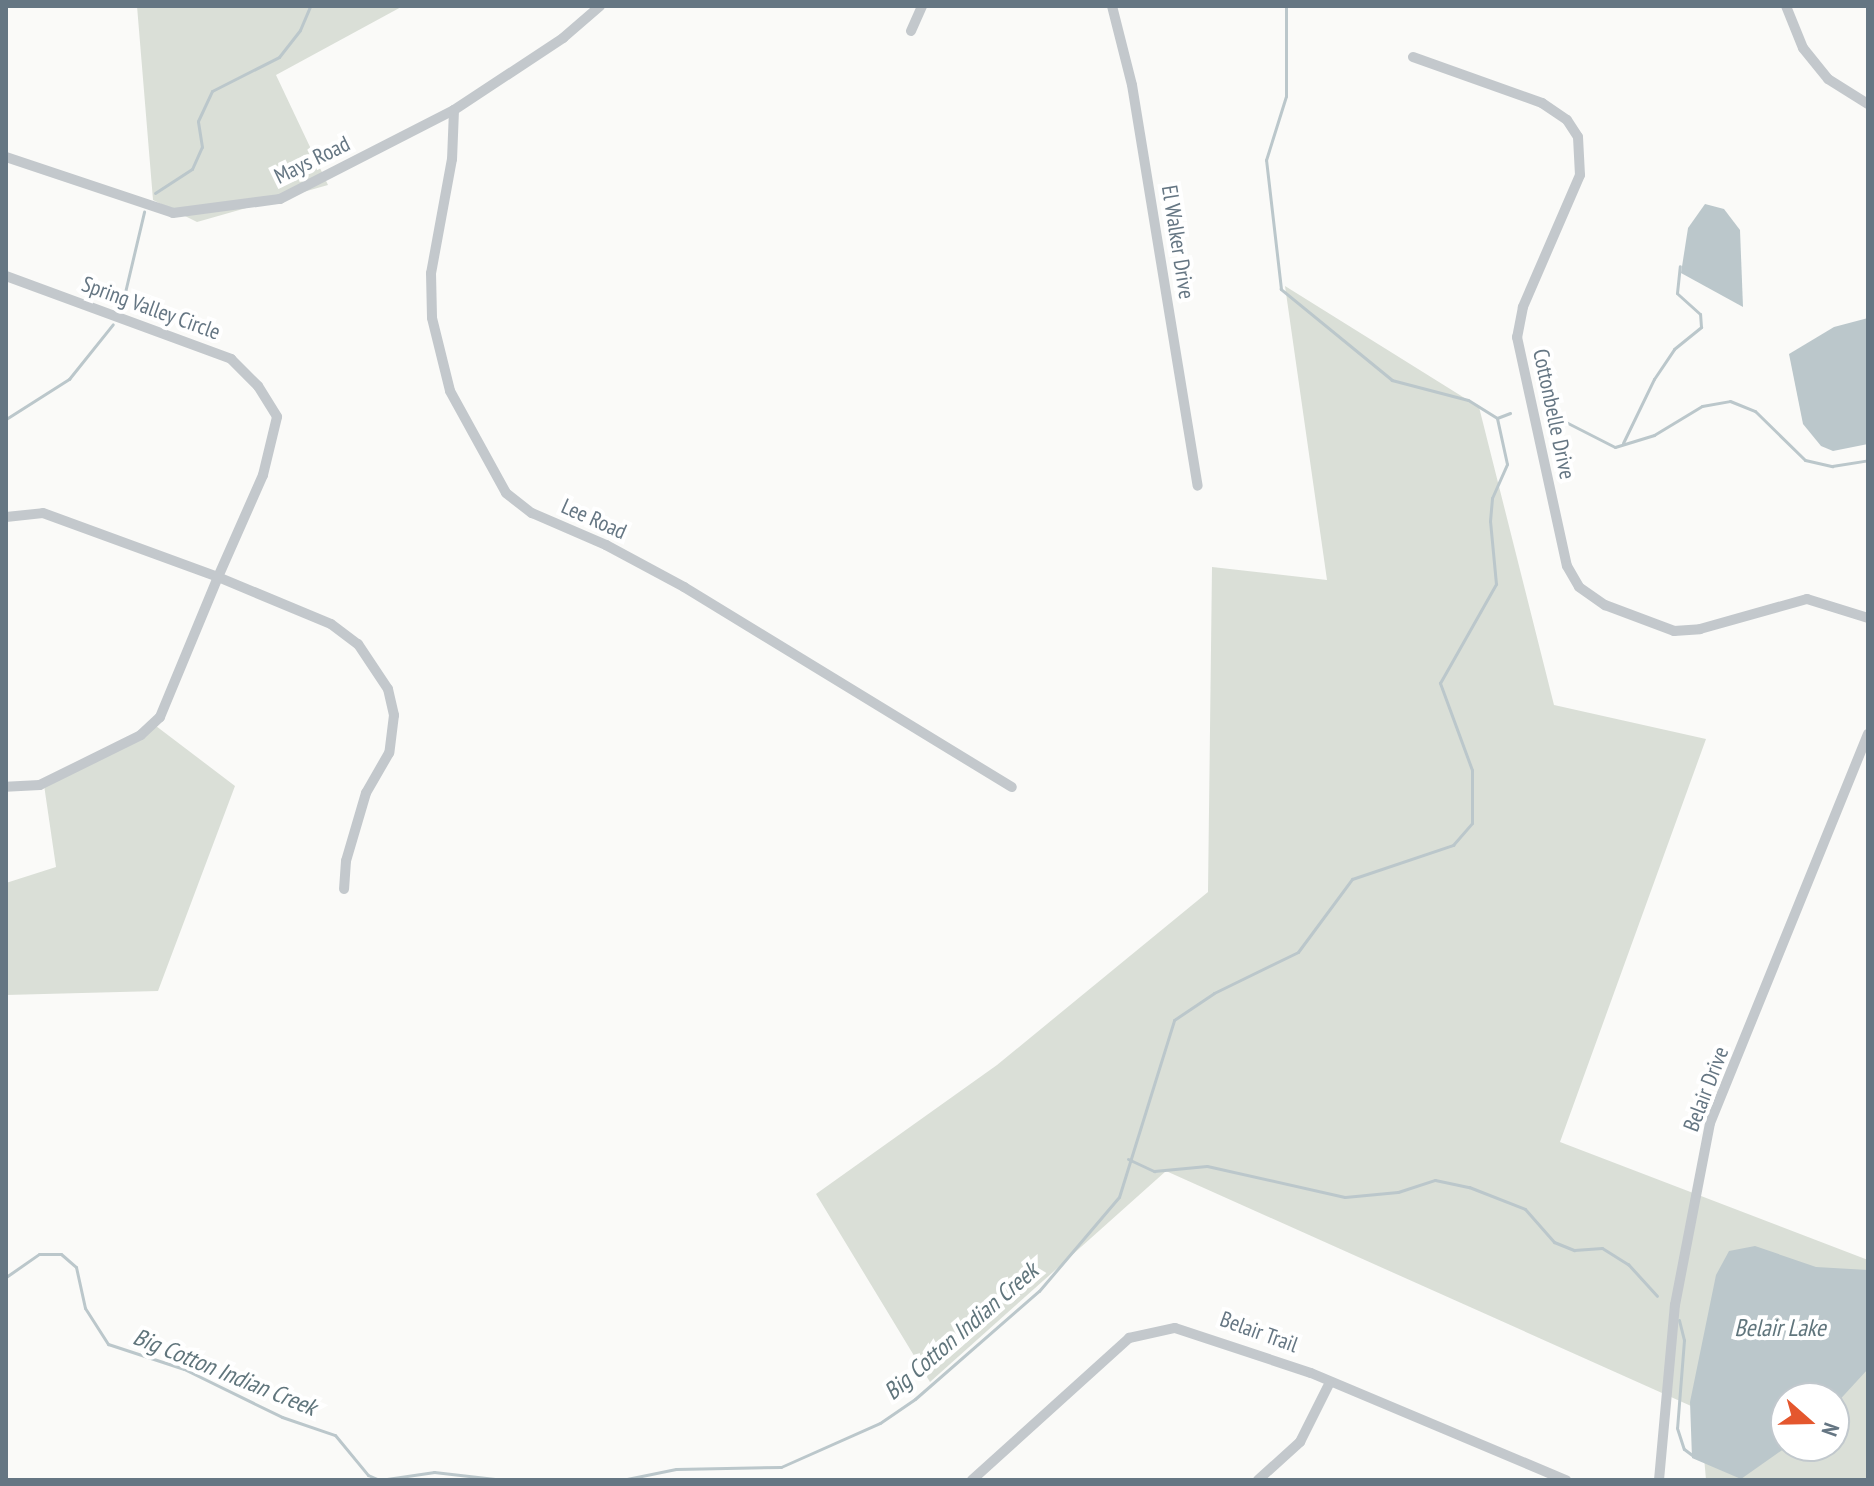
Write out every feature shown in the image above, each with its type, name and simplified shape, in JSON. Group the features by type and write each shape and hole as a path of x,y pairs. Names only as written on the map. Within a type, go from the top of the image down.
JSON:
{"street":[{"name":"Mays Road","path":"8,158 173,213 206,213 280,199 454,110 563,38 600,6"},
{"path":"911,31 922,6"},
{"name":"El Walker Drive","path":"1112,6 1132,85 1198,486"},
{"path":"1786,6 1803,48 1828,79 1868,104"},
{"name":"Cottonbelle Drive","path":"1413,57 1542,103 1567,120 1578,137 1582,161 1578,183 1517,330 1567,566 1575,582 1595,600 1674,631 1700,629 1807,599 1868,618"},
{"name":"Lee Road","path":"454,110 452,159 431,273 432,318 450,391 506,493 532,513 606,545 684,587 1012,787"},
{"path":"6,171 8,158"},
{"name":"Spring Valley Circle","path":"6,276 231,359 258,386 277,417 273,444 160,717 126,744 40,785 6,787"},
{"path":"6,517 43,513 218,577 331,624 358,644 388,689 394,715 389,753 366,793 346,861 344,889"},
{"name":"Belair Drive","path":"1659,1480 1675,1305 1710,1123 1868,734"},
{"name":"Belair Trail","path":"972,1480 1129,1338 1157,1329 1202,1333 1566,1480"},
{"path":"1258,1480 1300,1442 1329,1384"}],"shaded area":[{"path":"137,6 403,6 276,75 328,185 197,222 153,200"},
{"path":"1285,286 1479,407 1554,705 1706,739 1560,1142 1868,1260 1868,1480 1706,1480 1700,1410 1166,1171 930,1382 816,1194 997,1065 1208,892 1212,567 1327,580"},
{"path":"156,726 235,786 158,991 6,995 6,883 56,867 44,785"}],"water":[{"path":"1705,204 1724,209 1740,230 1743,307 1681,273 1688,228"},
{"path":"1868,318 1868,444 1833,451 1821,446 1803,424 1789,354 1834,327"},
{"name":"Belair Lake","path":"1755,1246 1816,1267 1868,1270 1868,1369 1850,1389 1850,1382 1770,1382 1770,1459 1741,1479 1692,1458 1690,1402 1716,1275 1729,1251"}],"waterway":[{"path":"155,193 192,169 202,147 198,121 212,91 279,57 300,30 310,6"},
{"name":"Big Cotton Indian Creek","path":"622,1480 676,1469 781,1467 880,1423 915,1399 1039,1291 1119,1197 1174,1020 1214,993 1298,952 1352,879 1453,845 1472,823 1472,770 1440,683 1496,584 1490,521 1492,498 1507,464 1497,418 1468,400 1392,380 1281,289 1266,160 1286,96 1286,6"},
{"path":"122,305 144,212"},
{"path":"1623,443 1654,379 1674,349 1701,327 1700,314 1677,293 1680,266"},
{"path":"6,419 69,379 113,324"},
{"path":"1556,417 1615,447 1654,435 1702,406 1730,401 1755,411 1805,460 1832,466 1868,460"},
{"path":"1497,418 1510,413"},
{"path":"1128,1159 1154,1171 1207,1166 1345,1197 1398,1192 1435,1180 1469,1187 1525,1209 1554,1242 1574,1250 1602,1248 1628,1264 1657,1296"},
{"name":"Big Cotton Indian Creek","path":"6,1277 39,1254 61,1254 76,1267 85,1308 108,1344 184,1369 282,1417 335,1435 368,1475 379,1480"},
{"path":"1679,1320 1684,1340 1677,1428 1684,1449 1692,1455"},
{"name":"Big Cotton Indian Creek","path":"380,1480 434,1472 504,1480"},
{"name":"Big Cotton Indian Creek","path":"541,1480 598,1480"}]}
